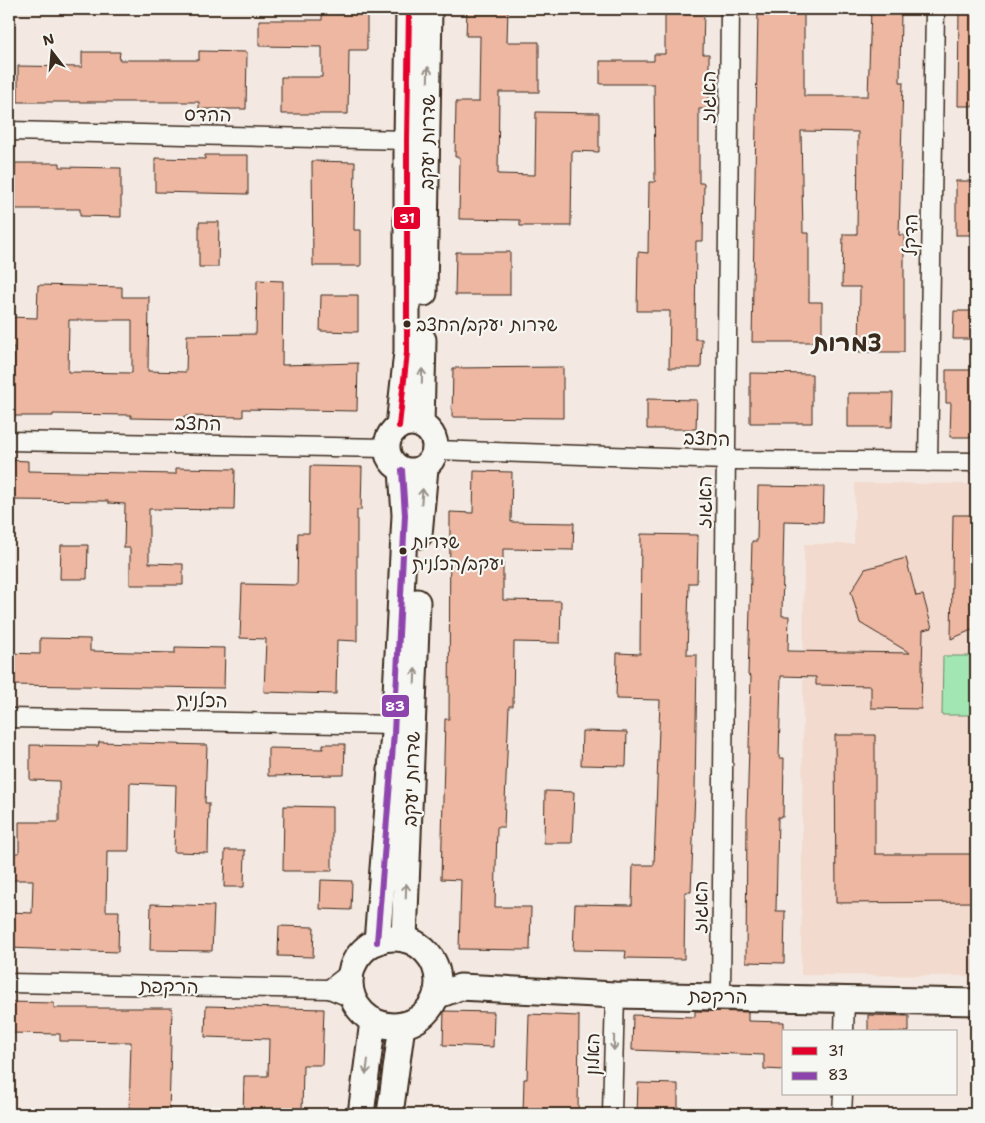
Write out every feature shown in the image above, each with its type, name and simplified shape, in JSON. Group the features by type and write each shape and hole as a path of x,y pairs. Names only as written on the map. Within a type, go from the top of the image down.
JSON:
{"street":[{"name":"שדרות יעקב","path":"409,9 407,140 410,426"},
{"name":"שדרות יעקב","path":"410,426 429,9"},
{"name":"האגוז","path":"721,996 730,9"},
{"name":"הדקל","path":"928,462 934,9"},
{"name":"ההדס","path":"9,131 407,140"},
{"path":"410,426 433,435 421,463 391,461 387,448 390,436 410,426"},
{"name":"החצב","path":"9,441 387,448"},
{"name":"החצב","path":"421,463 726,460 976,462"},
{"name":"שדרות יעקב","path":"377,942 394,725 405,515 421,463"},
{"name":"שדרות יעקב","path":"404,940 421,463"},
{"name":"הכלנית","path":"9,718 394,725"},
{"path":"390,938 404,940 417,944 428,954 436,985 428,1010 417,1020 402,1025 387,1025 373,1020 361,1011 354,999 350,986 351,972 356,960 365,949 377,942 390,938"},
{"path":"329,989 351,972"},
{"name":"הרקפת","path":"9,983 329,989 354,999"},
{"name":"הרקפת","path":"436,985 615,994 976,1002"},
{"name":"האלון","path":"612,1114 615,994"},
{"path":"844,1030 845,999"},
{"path":"361,1114 373,1020"},
{"path":"390,1114 402,1025"},
{"path":"842,1114 843,1096"}],"shaded area":[{"path":"855,483 976,484 976,976 801,975 804,544 854,544"}],"green space":[{"path":"943,656 976,656 976,715 942,715"}],"building":[{"path":"322,9 367,9 367,50 349,50 348,114 281,114 281,77 322,77 322,47 259,46 259,20 322,20"},
{"path":"467,9 508,9 507,42 539,42 539,92 499,92 498,174 535,175 536,112 599,113 599,152 572,151 571,226 520,226 520,220 459,219 460,157 455,157 456,102 479,102 480,36 466,36"},
{"path":"665,9 704,9 703,54 709,54 709,109 699,109 699,183 704,183 703,241 696,241 695,339 702,339 701,368 669,368 670,311 637,311 638,252 648,253 649,182 655,182 654,84 600,84 600,61 654,61 654,54 665,54"},
{"path":"871,9 901,9 900,82 903,82 899,235 904,235 904,352 859,352 860,287 842,287 843,234 857,234 858,132 801,131 803,233 809,233 809,302 822,302 822,342 752,342 758,10 804,10 804,96 868,96"},
{"path":"959,9 976,9 976,106 958,106"},
{"path":"199,51 247,52 246,109 199,109 199,102 18,102 18,66 82,67 82,52 120,52 119,60 199,60"},
{"path":"205,155 248,155 248,194 155,192 155,158 205,159"},
{"path":"312,161 355,162 354,230 361,230 361,266 313,266"},
{"path":"15,163 60,163 60,167 121,168 121,217 80,216 80,209 14,209"},
{"path":"956,181 976,181 976,235 956,235"},
{"path":"199,222 219,222 218,267 199,267"},
{"path":"456,252 510,252 510,295 455,295"},
{"path":"257,280 283,281 282,365 358,363 357,411 243,409 243,417 184,416 184,419 131,418 131,415 53,414 53,416 13,416 14,347 9,347 9,317 37,318 38,285 122,287 122,297 149,297 148,371 186,372 187,335 256,334","holes":["69,320 132,320 132,373 68,372"]},
{"path":"321,295 358,295 358,332 320,331"},
{"path":"954,311 976,311 976,339 953,339"},
{"path":"563,367 563,418 452,417 453,368"},
{"path":"946,370 976,370 976,437 950,437 951,403 946,403"},
{"path":"750,373 812,374 812,423 750,423"},
{"path":"848,393 893,393 892,427 848,427"},
{"path":"647,399 697,400 696,429 647,429"},
{"path":"9,460 28,461 28,471 176,474 176,468 235,469 234,510 149,509 149,563 183,564 183,585 130,585 130,548 124,548 125,504 108,503 108,501 9,500"},
{"path":"310,466 362,467 361,510 357,510 357,641 337,640 336,694 264,692 266,639 240,638 242,584 297,585 298,533 309,533"},
{"path":"474,471 512,472 511,522 574,523 573,550 503,549 503,600 561,601 560,643 514,642 513,706 509,706 504,827 497,827 495,907 531,907 530,950 459,949 461,880 441,879 445,719 449,719 450,512 473,513"},
{"path":"758,486 824,487 823,522 784,521 782,616 789,616 788,651 910,653 860,623 851,592 865,569 906,558 916,596 923,595 932,628 923,630 921,709 871,708 871,686 816,685 816,677 781,676 779,758 784,758 783,817 778,817 776,911 785,911 784,963 746,962 747,816 751,676 748,675 752,541 757,541"},
{"path":"953,515 976,515 976,628 951,639"},
{"path":"641,534 698,535 697,583 689,583 687,655 697,655 691,892 685,892 684,959 625,958 626,951 573,950 575,904 632,905 633,865 654,865 660,700 616,699 617,653 640,654"},
{"path":"61,545 88,545 87,579 60,579"},
{"path":"40,638 90,639 90,651 175,653 175,647 225,648 224,688 9,685 9,653 40,654"},
{"path":"582,731 627,732 626,766 581,765"},
{"path":"835,735 875,735 875,854 976,854 976,902 836,903"},
{"path":"99,742 207,745 205,803 209,803 208,853 174,852 176,785 130,783 129,851 107,851 106,911 119,911 118,952 9,948 9,912 32,913 33,880 9,880 9,853 19,853 19,822 59,822 59,781 30,780 30,745 98,746"},
{"path":"323,744 345,744 344,775 268,776 268,748 323,749"},
{"path":"545,791 574,792 572,843 544,843"},
{"path":"284,806 332,807 332,871 283,871"},
{"path":"225,850 245,850 244,887 224,887"},
{"path":"321,880 352,881 351,910 320,909"},
{"path":"151,904 214,906 212,951 150,950"},
{"path":"279,926 314,927 313,957 278,956"},
{"path":"9,1002 54,1003 54,1008 172,1008 169,1114 129,1114 131,1042 60,1041 60,1034 9,1033"},
{"path":"206,1006 324,1009 322,1065 303,1065 302,1114 243,1114 244,1076 268,1076 269,1039 205,1037"},
{"path":"444,1011 494,1012 493,1047 443,1045"},
{"path":"695,1011 748,1012 748,1021 784,1022 784,1030 782,1030 782,1070 764,1069 764,1055 632,1050 633,1015 695,1017"},
{"path":"529,1014 579,1016 578,1114 523,1114 524,1079 527,1079"},
{"path":"868,1015 909,1016 909,1030 868,1030"},
{"path":"638,1083 678,1084 678,1114 637,1114"}],"transit line":[{"name":"31","path":"399,426 407,352 409,9"},
{"name":"83","path":"377,942 394,733 405,515 402,470"}],"place":[{"name":"שדרות יעקב/החצב","path":"407,324"},
{"name":"שדרות יעקב/הכלנית","path":"403,551"}],"district":[{"name":"צמרות","path":"847,343"}]}
